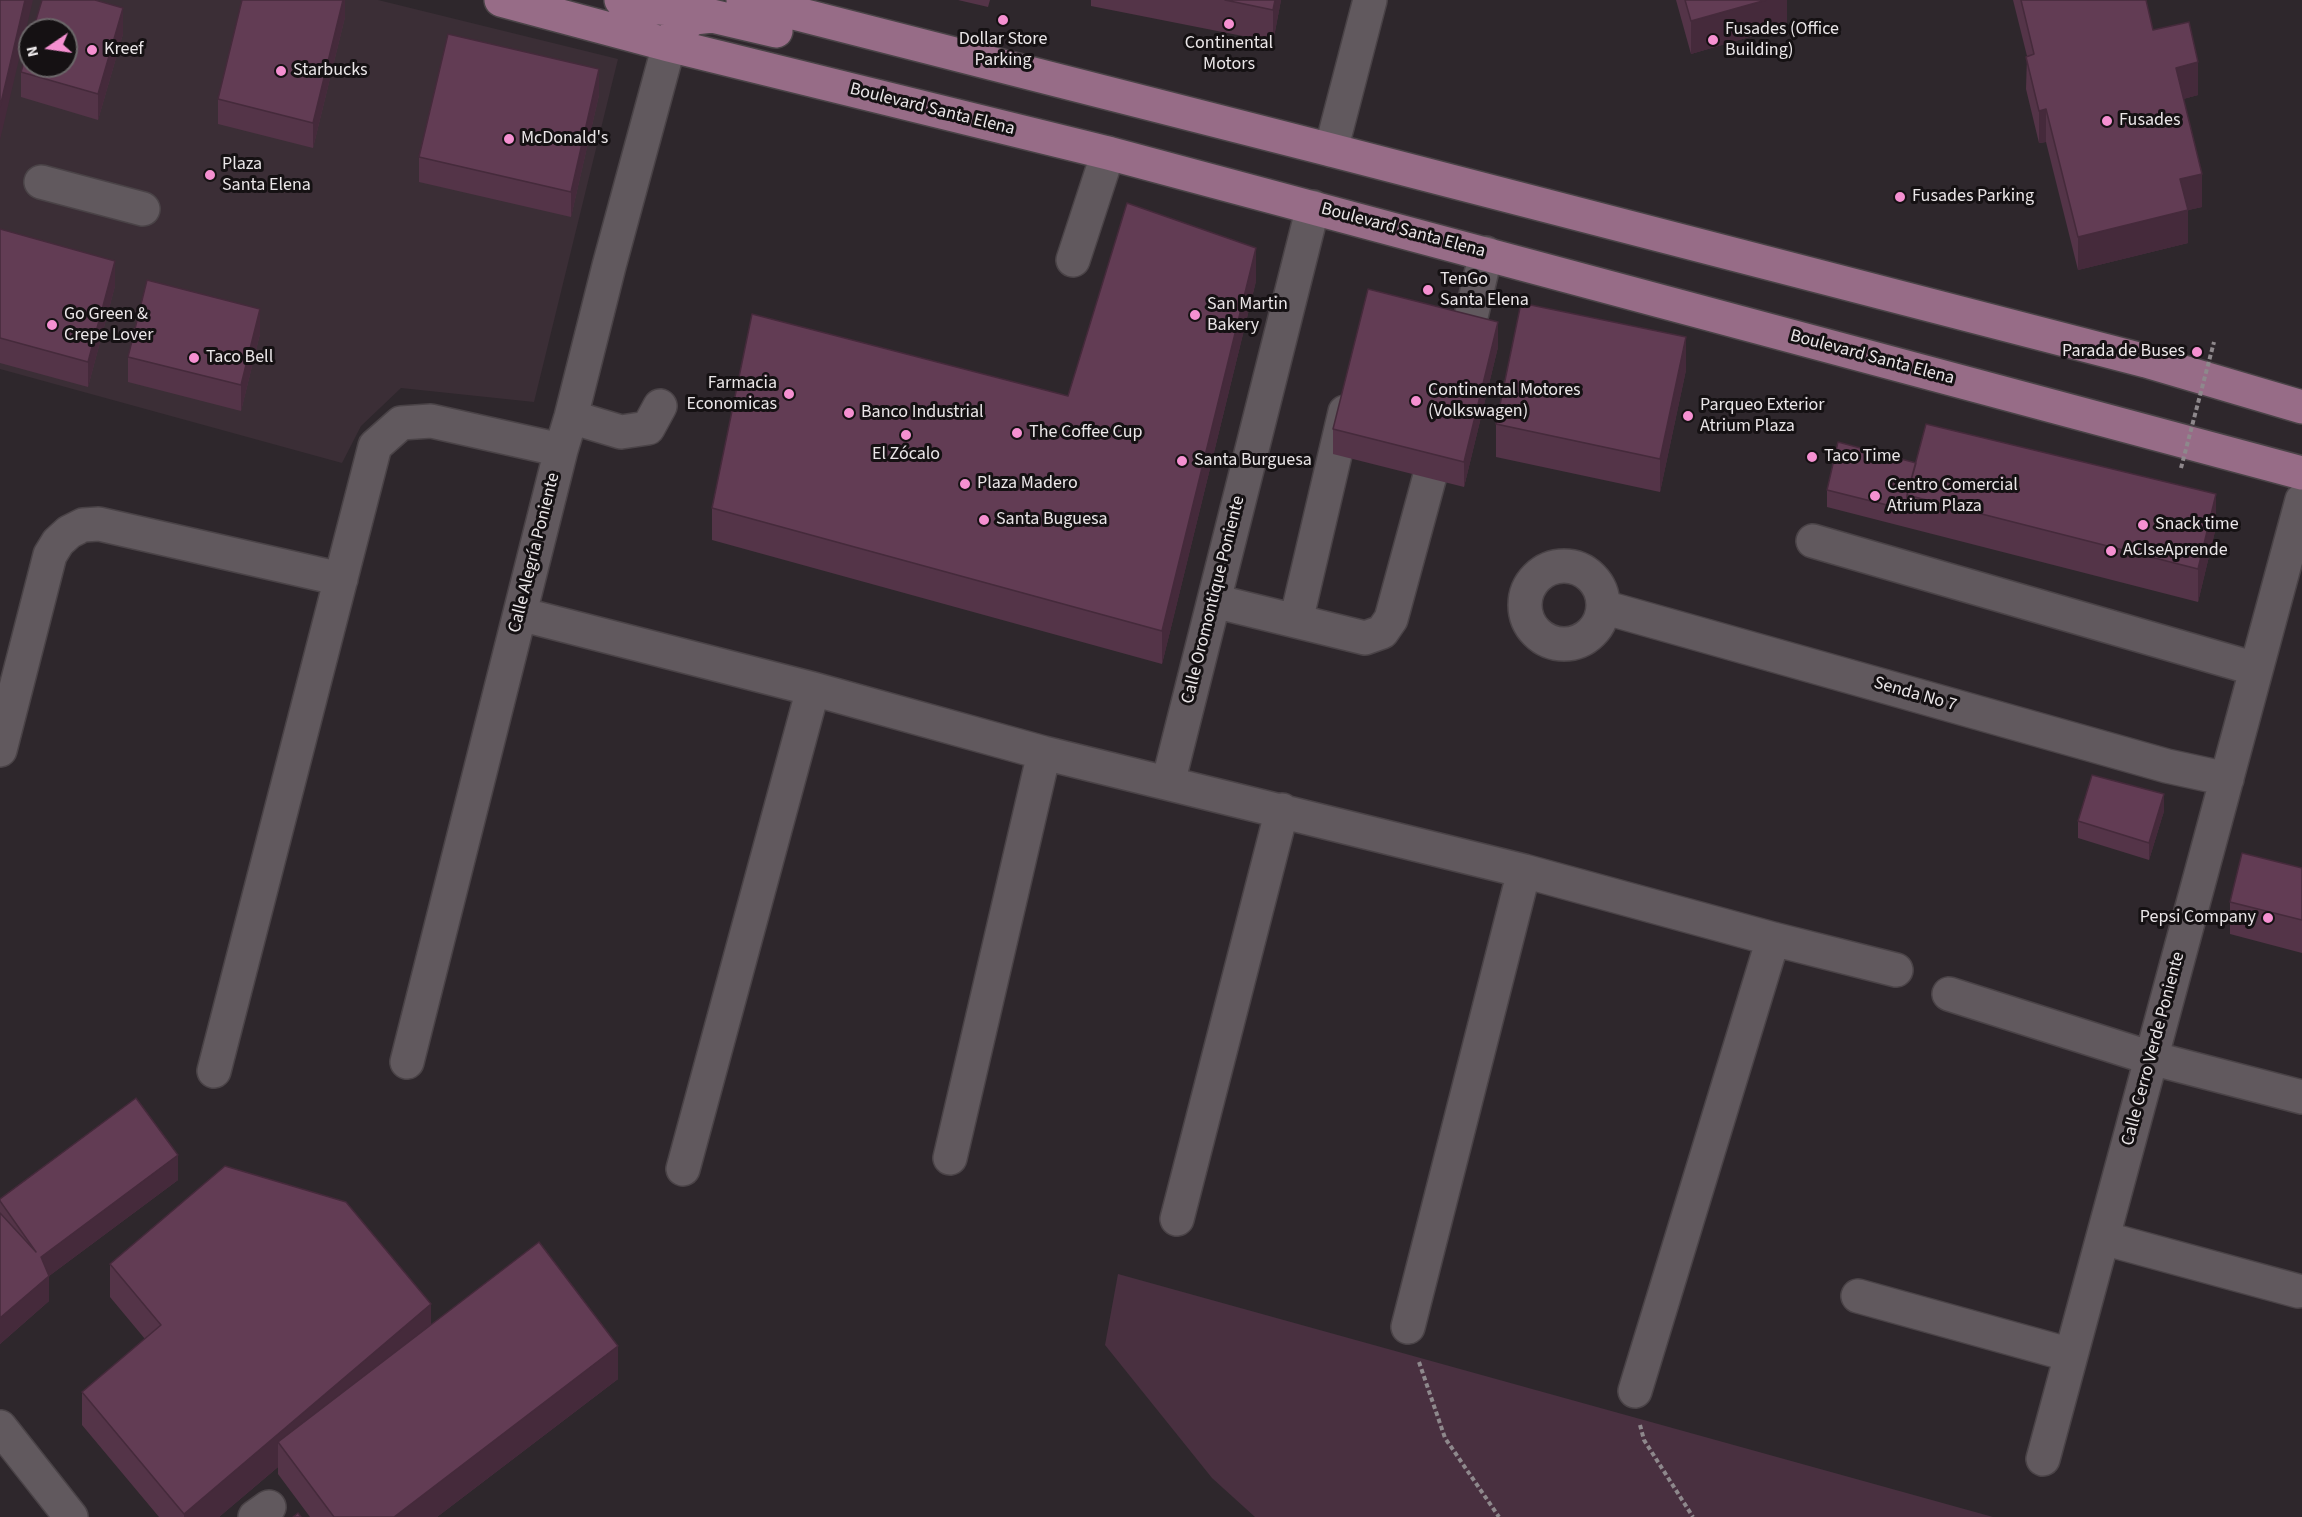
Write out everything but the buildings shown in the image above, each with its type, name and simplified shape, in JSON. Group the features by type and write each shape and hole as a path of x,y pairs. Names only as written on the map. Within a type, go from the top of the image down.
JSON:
{"main road":[{"name":"Boulevard Santa Elena","path":"501,0 669,45 1108,153 2302,473"},
{"path":"621,0 674,9 688,7 699,0"},
{"path":"743,0 2146,362 2302,407"},
{"path":"669,45 677,30 694,18 712,16 858,50 874,46 889,37"}],"street":[{"path":"1331,150 1370,0"},
{"name":"Calle Alegría Poniente","path":"406,1062 561,450 572,417 609,266 669,45"},
{"path":"1073,260 1108,153"},
{"path":"41,182 143,209"},
{"name":"Calle Oromontique Poniente","path":"1168,783 1313,207"},
{"path":"1214,601 1365,638 1382,632 1391,619 1451,397 1486,254"},
{"path":"1438,316 1444,318 1453,333 1461,358"},
{"path":"1296,621 1351,384"},
{"path":"572,417 621,432 648,428 660,406"},
{"path":"214,1071 375,446 402,423 431,421 561,450"},
{"name":"Calle Cerro Verde Poniente","path":"2043,1459 2302,500"},
{"path":"0,750 50,555 58,542 69,532 83,525 99,524 341,579"},
{"path":"1813,542 2256,669"},
{"name":"Senda No 7","path":"1603,607 2167,766 2227,780"},
{"path":"520,614 813,689 1044,753 1524,871 1896,970"},
{"path":"683,1169 813,689"},
{"path":"950,1158 1044,753"},
{"path":"1177,1220 1282,810"},
{"path":"1408,1328 1524,871"},
{"path":"1635,1391 1773,939"},
{"path":"1949,994 2151,1058 2302,1096"},
{"path":"2103,1238 2298,1291"},
{"path":"1858,1296 2071,1355"},
{"path":"0,1427 71,1517"}],"path":[{"path":"2181,468 2214,342"},
{"path":"1408,1328 1445,1438 1499,1517"},
{"path":"1635,1391 1637,1414 1644,1440 1694,1517"}],"shaded area":[{"name":"Plaza Santa Elena","path":"0,0 378,0 618,59 534,402 401,388 361,426 342,463 0,369"},
{"path":"1118,1274 1993,1517 1255,1517 1212,1478 1105,1345"}],"place":[{"name":"Dollar Store Parking","path":"1003,20"},
{"name":"Continental Motors","path":"1229,24"},
{"name":"Fusades (Office Building)","path":"1713,40"},
{"name":"Kreef","path":"92,50"},
{"name":"Starbucks","path":"281,71"},
{"name":"Fusades","path":"2107,121"},
{"name":"McDonald's","path":"509,139"},
{"name":"Plaza Santa Elena","path":"210,175"},
{"name":"Fusades Parking","path":"1900,197"},
{"name":"TenGo Santa Elena","path":"1428,290"},
{"name":"San Martin Bakery","path":"1195,315"},
{"name":"Go Green & Crepe Lover","path":"52,325"},
{"name":"Parada de Buses","path":"2197,352"},
{"name":"Taco Bell","path":"194,358"},
{"name":"Farmacia Economicas","path":"789,394"},
{"name":"Continental Motores (Volkswagen)","path":"1416,401"},
{"name":"Banco Industrial","path":"849,413"},
{"name":"Parqueo Exterior Atrium Plaza","path":"1688,416"},
{"name":"The Coffee Cup","path":"1017,433"},
{"name":"El Zócalo","path":"906,435"},
{"name":"Taco Time","path":"1812,457"},
{"name":"Santa Burguesa","path":"1182,461"},
{"name":"Plaza Madero","path":"965,484"},
{"name":"Centro Comercial Atrium Plaza","path":"1875,496"},
{"name":"Santa Buguesa","path":"984,520"},
{"name":"Snack time","path":"2143,525"},
{"name":"ACIseAprende","path":"2111,551"},
{"name":"Pepsi Company","path":"2268,918"}]}
